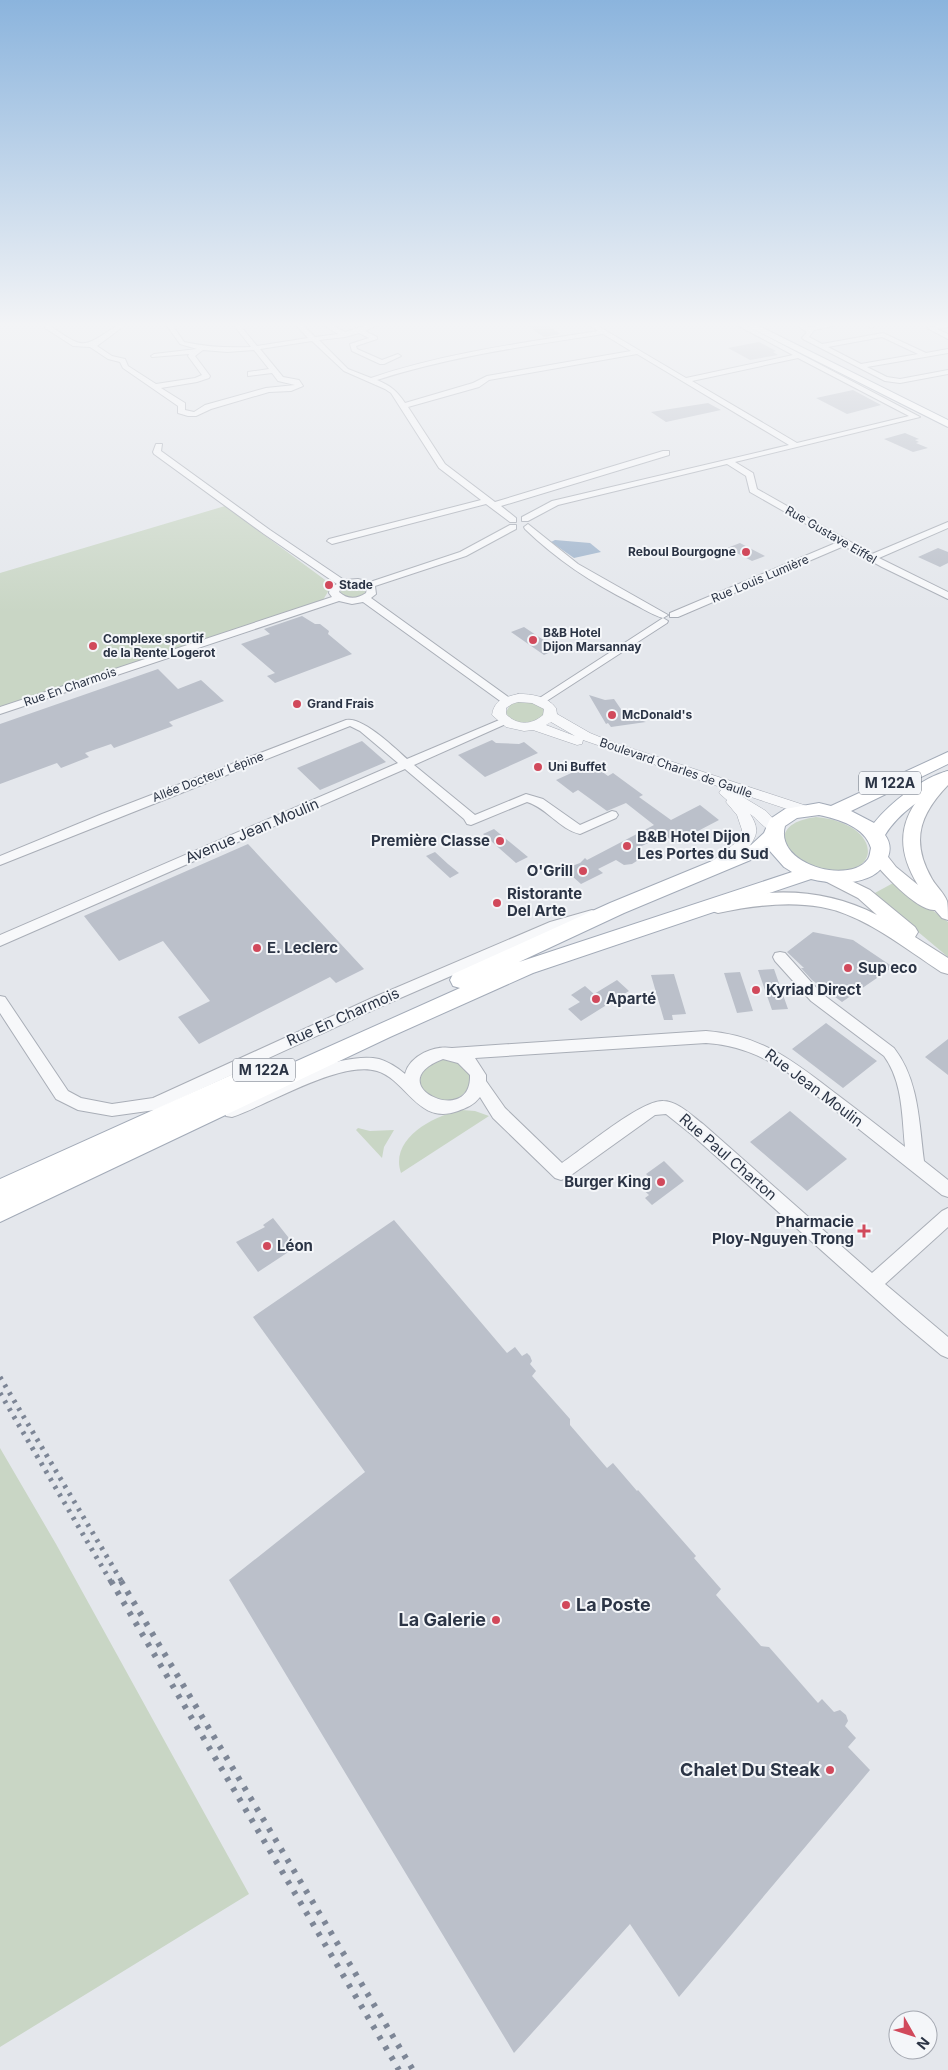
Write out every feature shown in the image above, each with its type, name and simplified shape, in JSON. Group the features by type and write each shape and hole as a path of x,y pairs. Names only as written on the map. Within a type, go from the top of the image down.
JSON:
{"main road":[{"path":"934,420 944,430"},
{"name":"M 122A","path":"834,811 853,804 885,786 948,757"},
{"path":"948,776 920,807 911,832 911,851 916,868 925,886 948,915"},
{"name":"M 122A","path":"875,836 884,822 912,798 948,776"},
{"path":"806,810 834,811 858,821 875,836 880,847 879,857 873,866 862,873 848,877 831,877 809,873 786,861 774,844 773,832 781,819 792,813 806,810"},
{"name":"M 122A","path":"0,1191 617,908 707,872 758,849 773,832"},
{"path":"879,857 885,867 895,877 948,915"},
{"name":"M 122A","path":"0,1211 382,1031 512,974 544,961 809,873"},
{"path":"831,877 869,897 948,965"},
{"path":"684,915 743,902 803,899 822,901 843,907 877,924 948,965"}],"street":[{"path":"413,420 442,466 490,503 513,524 522,529 527,523 555,503 886,425 916,420"},
{"path":"752,420 796,446"},
{"path":"158,446 157,452 267,532 342,583 354,582 369,585 463,554 513,524"},
{"path":"332,540 490,503 666,453"},
{"name":"Rue Gustave Eiffel","path":"728,462 750,475 752,490 884,565 948,596"},
{"path":"527,523 541,542 569,563 609,588 667,617 542,701"},
{"path":"871,557 948,525"},
{"name":"Rue Louis Lumière","path":"667,617 846,542"},
{"path":"338,598 334,591 342,583"},
{"path":"369,585 372,591 364,598 507,701"},
{"name":"Rue En Charmois","path":"0,711 338,598 349,600 364,598"},
{"path":"504,721 499,715 500,707 507,701 525,698 542,701 550,708 550,716 545,722 535,726"},
{"name":"Boulevard Charles de Gaulle","path":"550,716 585,736 607,745 806,810"},
{"name":"Boulevard Charles de Gaulle","path":"504,721 513,726 535,726 685,776 722,791 761,814 773,832"},
{"name":"Avenue Jean Moulin","path":"0,941 504,721"},
{"name":"Allée Docteur Lépine","path":"0,861 106,817 264,756 338,725 350,722 364,729 408,764"},
{"path":"408,764 470,817 470,821 526,798 539,802 580,830 612,815"},
{"name":"Boulevard Charles de Gaulle","path":"707,872 728,858 747,840 750,826 743,812 722,791"},
{"name":"Rue En Charmois","path":"0,1001 62,1095 78,1104 112,1110 155,1104 296,1038 555,925 617,908"},
{"path":"780,957 816,997 876,1041 889,1052 898,1064 906,1087 916,1166"},
{"name":"Rue Jean Moulin","path":"453,1054 706,1037 744,1042 765,1050 792,1068 946,1192"},
{"name":"Rue Jean Moulin","path":"479,1079 485,1065 511,1050"},
{"path":"156,1138 221,1116 345,1065 362,1063 378,1065 391,1072 412,1089 423,1102 432,1106 452,1107 462,1104 476,1091 479,1079 470,1061 453,1054 437,1054 423,1060 416,1067 412,1075 412,1089"},
{"name":"Rue Paul Charton","path":"479,1079 498,1113 561,1173 630,1125 645,1112 657,1107 671,1109 697,1129 873,1283 903,1312 948,1349"},
{"name":"Rue Paul Charton","path":"462,1104 498,1113"},
{"path":"873,1283 948,1216"}],"green space":[{"name":"Complexe sportif de la Rente Logerot","path":"225,506 332,585 323,600 0,708 0,573"},
{"path":"352,585 363,587 366,593 360,597 353,598 346,597 340,593 342,589"},
{"path":"520,701 532,702 542,706 545,713 530,722 524,723 513,720 506,712 510,705"},
{"path":"816,817 838,821 854,829 864,839 868,849 866,859 857,867 843,871 823,870 801,861 787,847 785,842 786,831 794,824"},
{"path":"895,882 948,922 948,957 873,894"},
{"path":"443,1058 456,1060 466,1066 471,1080 464,1093 458,1098 442,1102 423,1095 417,1075 421,1068"},
{"path":"462,1110 475,1111 489,1116 401,1173 399,1160 402,1149 408,1139 417,1130 439,1117"},
{"path":"358,1128 370,1131 394,1130 384,1147 382,1158 356,1130"},
{"path":"0,1448 56,1544 249,1894 0,2047"}],"water":[{"path":"555,540 590,543 601,552 574,558 551,542"}],"building":[{"path":"662,420 677,420 666,422"},
{"path":"905,433 919,439 915,440 919,442 916,443 928,448 913,452 884,439"},
{"name":"Reboul Bourgogne","path":"740,543 765,556 752,561 727,548"},
{"path":"938,548 948,552 948,563 940,567 918,557"},
{"path":"302,616 315,624 320,624 329,631 328,634 352,654 275,683 267,676 275,673 241,644 270,634 264,629"},
{"name":"B&B Hotel Dijon Marsannay","path":"524,627 557,649 544,655 511,632"},
{"path":"158,669 178,689 201,680 224,701 169,722 173,726 114,748 111,744 85,753 89,757 61,768 57,763 0,784 0,724"},
{"name":"McDonald's","path":"589,695 605,700 614,699 625,715 646,722 611,727 608,723 606,724"},
{"path":"492,740 496,743 519,744 524,742 538,753 485,777 458,755"},
{"path":"362,741 386,762 320,790 297,768"},
{"path":"591,764 608,776 613,773 643,795 639,797 671,820 700,805 719,820 675,843 664,835 640,847 640,859 632,864 624,865 616,860 598,869 603,873 581,884 564,869 580,863 585,858 587,860 654,825 626,803 607,811 578,790 573,793 556,780"},
{"name":"Première Classe","path":"494,829 528,857 516,863 483,834"},
{"name":"E. Leclerc","path":"248,844 364,969 336,983 330,977 199,1044 178,1017 210,1001 163,941 119,961 84,916"},
{"path":"435,852 459,873 450,878 426,856"},
{"name":"Sup eco","path":"813,932 853,940 893,967 842,1002 812,980 801,968 804,968 787,952"},
{"path":"774,969 788,1009 772,1010 758,970"},
{"path":"740,972 753,1011 737,1013 724,973"},
{"path":"674,974 686,1014 672,1015 673,1020 664,1020 651,975"},
{"name":"Aparté","path":"617,980 629,991 581,1021 568,1009 580,1002 571,995 585,986 594,994"},
{"path":"826,1023 877,1061 843,1088 792,1049"},
{"path":"948,1039 948,1075 925,1057"},
{"path":"790,1111 847,1159 807,1191 750,1142"},
{"name":"Burger King","path":"664,1161 684,1181 652,1205 645,1198 649,1195 637,1184 648,1176 646,1174"},
{"name":"Léon","path":"273,1218 296,1247 258,1272 236,1242 265,1227 263,1225"},
{"name":"La Galerie","path":"394,1220 507,1353 515,1347 522,1356 527,1353 530,1356 532,1361 530,1364 536,1371 532,1376 570,1419 570,1425 607,1468 613,1463 696,1556 694,1558 721,1589 716,1595 761,1646 769,1647 818,1703 822,1699 834,1712 840,1710 846,1715 848,1721 845,1726 856,1738 848,1747 870,1770 679,1997 630,1924 514,2053 229,1580 365,1472 253,1317"}],"railway":[{"path":"0,1377 122,1582"},
{"path":"0,1393 111,1582"},
{"path":"111,1581 399,2070"},
{"path":"121,1581 413,2070"}],"place":[{"name":"Reboul Bourgogne","path":"746,552"},
{"name":"Stade","path":"329,585"},
{"name":"B&B Hotel Dijon Marsannay","path":"533,640"},
{"name":"Complexe sportif de la Rente Logerot","path":"93,646"},
{"name":"Grand Frais","path":"297,704"},
{"name":"McDonald's","path":"612,715"},
{"name":"Uni Buffet","path":"538,767"},
{"name":"Première Classe","path":"500,841"},
{"name":"B&B Hotel Dijon Les Portes du Sud","path":"627,846"},
{"name":"O'Grill","path":"583,871"},
{"name":"Ristorante Del Arte","path":"497,903"},
{"name":"E. Leclerc","path":"257,948"},
{"name":"Sup eco","path":"848,968"},
{"name":"Kyriad Direct","path":"756,990"},
{"name":"Aparté","path":"596,999"},
{"name":"Burger King","path":"661,1182"},
{"name":"Pharmacie Ploy-Nguyen Trong","path":"864,1231"},
{"name":"Léon","path":"267,1246"},
{"name":"La Poste","path":"566,1605"},
{"name":"La Galerie","path":"496,1620"},
{"name":"Chalet Du Steak","path":"830,1770"}]}
